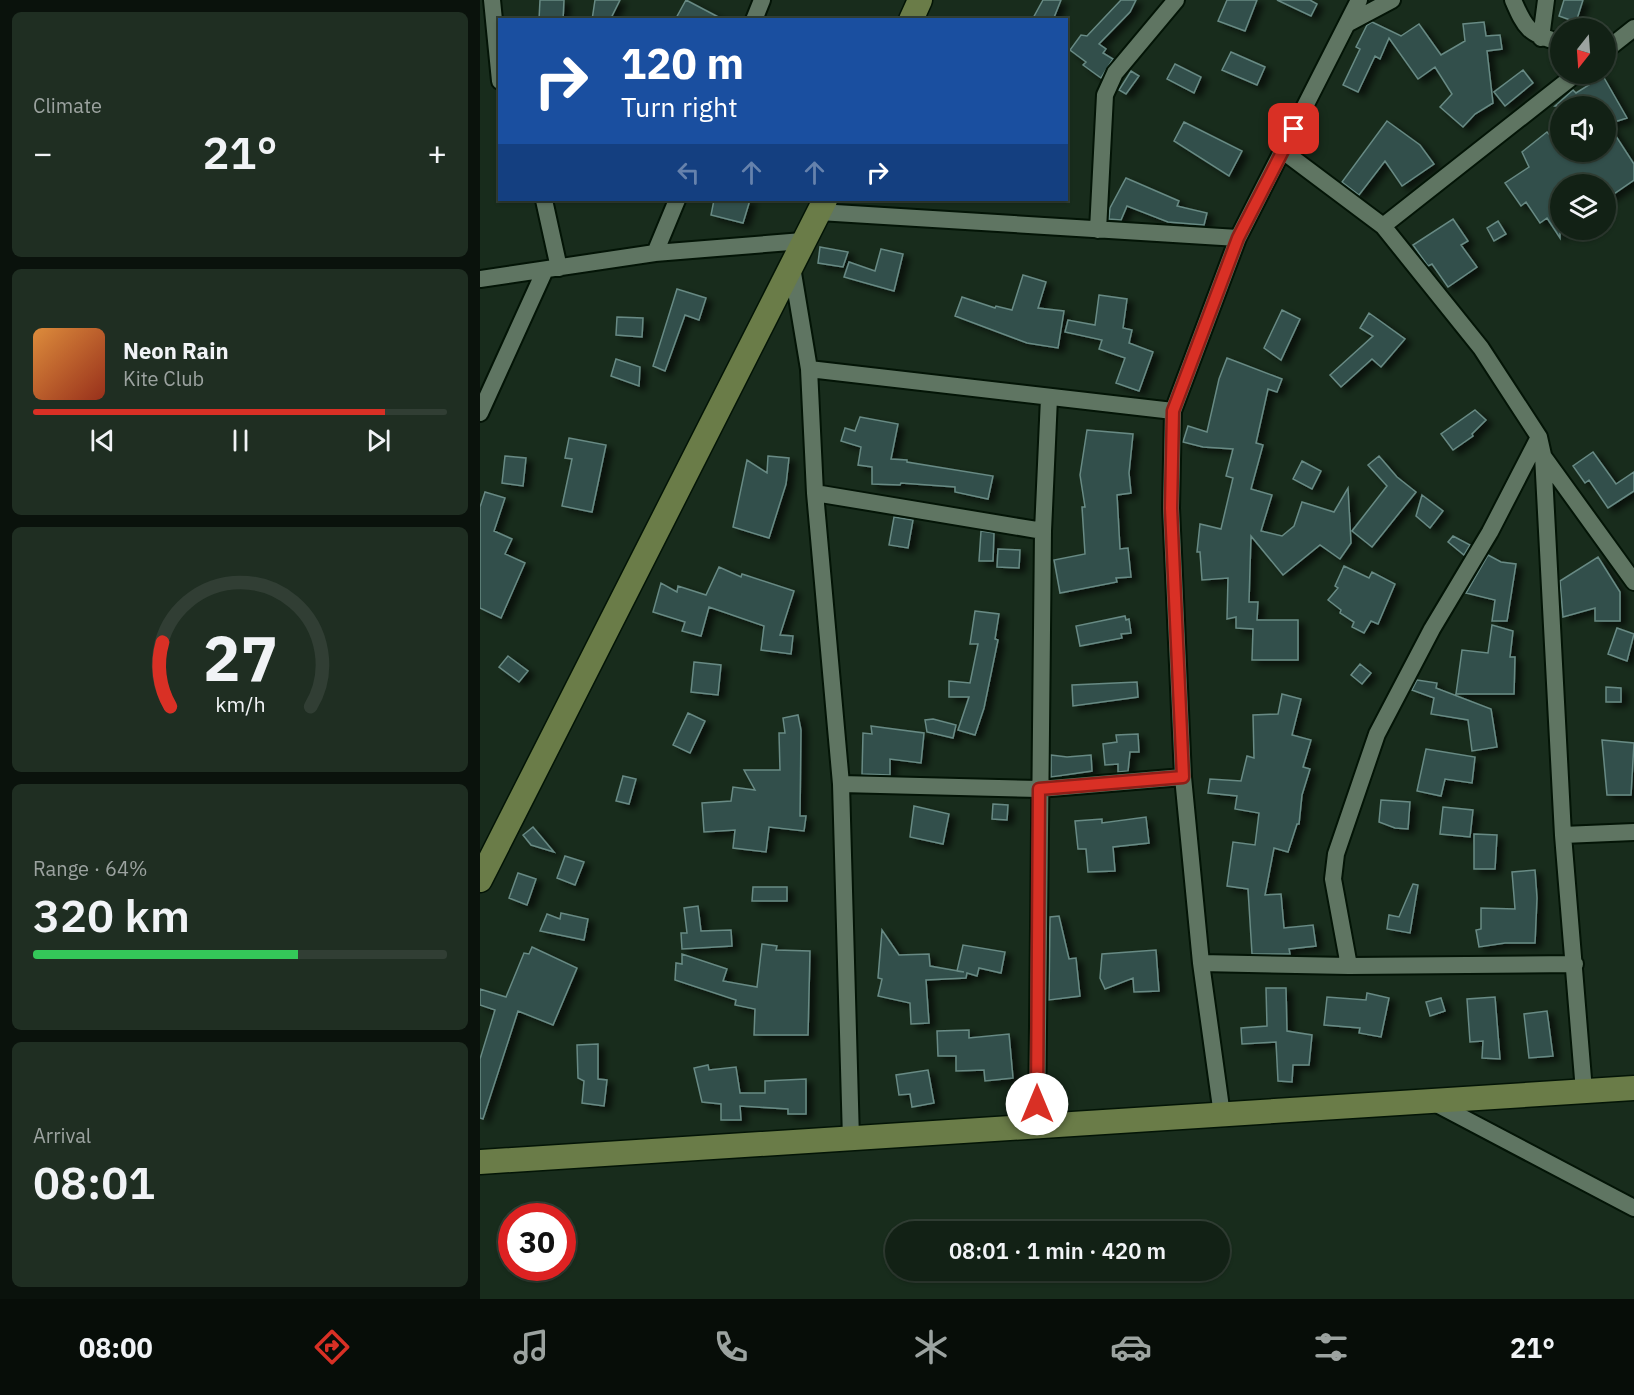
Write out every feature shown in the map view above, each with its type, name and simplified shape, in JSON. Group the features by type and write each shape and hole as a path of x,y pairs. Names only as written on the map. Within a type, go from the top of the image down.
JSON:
{"street":[{"path":"492,0 498,61"},
{"path":"754,18 762,0"},
{"path":"912,18 920,0"},
{"path":"1098,230 1105,94 1115,73 1176,0"},
{"path":"1222,1115 1202,963 1183,777 1171,508 1173,411 1238,238 1359,0"},
{"path":"1347,24 1392,0"},
{"path":"1513,0 1524,25 1541,38 1550,40"},
{"path":"1541,38 1546,0"},
{"path":"1616,42 1634,28"},
{"path":"1383,226 1563,84"},
{"path":"1283,150 1383,226 1481,348 1539,437 1543,455 1563,835 1584,1092"},
{"path":"480,413 552,269 544,201"},
{"path":"655,253 677,201"},
{"path":"480,880 822,206 1098,230 1238,238"},
{"path":"480,279 655,253 803,241"},
{"path":"792,267 808,369 815,493 841,784 851,1139"},
{"path":"808,369 1173,411"},
{"path":"1037,1127 1043,531 1049,398"},
{"path":"1350,966 1334,879 1336,854 1377,734 1432,629 1490,532 1539,437"},
{"path":"1543,455 1634,582"},
{"path":"815,493 1043,531"},
{"path":"841,784 1039,789 1183,777"},
{"path":"1563,835 1634,832"},
{"path":"1202,963 1350,966 1575,964"},
{"path":"480,1162 1634,1088"},
{"path":"1431,1101 1630,1207"}],"building":[{"path":"540,0 564,0 563,18 539,18"},
{"path":"595,0 620,0 611,18 592,18"},
{"path":"686,0 720,18 676,18"},
{"path":"1043,0 1061,0 1054,18 1033,18"},
{"path":"1121,0 1136,0 1130,12 1099,44 1106,49 1103,53 1113,59 1101,78 1083,65 1086,62 1070,50 1081,35 1087,36"},
{"path":"1227,0 1257,0 1245,31 1218,21"},
{"path":"1277,0 1310,0 1317,4 1311,16"},
{"path":"1564,0 1583,0 1577,18 1559,16"},
{"path":"1372,22 1401,36 1419,24 1441,55 1465,41 1463,24 1484,22 1486,36 1500,35 1502,49 1487,51 1493,103 1475,114 1463,127 1440,107 1452,94 1435,67 1418,79 1389,38 1380,59 1375,56 1358,92 1343,85 1360,49 1356,47 1367,25"},
{"path":"1231,52 1265,67 1257,85 1222,70"},
{"path":"1175,64 1201,77 1194,93 1167,79"},
{"path":"1523,70 1533,83 1505,106 1494,92"},
{"path":"1131,71 1139,76 1126,94 1119,90"},
{"path":"1590,84 1608,84 1614,96 1566,96 1573,90 1576,93"},
{"path":"1616,99 1627,118 1616,121"},
{"path":"1387,121 1420,145 1434,164 1402,186 1385,161 1359,195 1342,182"},
{"path":"1184,122 1242,151 1229,176 1174,141"},
{"path":"1547,132 1550,135 1550,162 1616,162 1616,136 1634,164 1634,180 1616,192 1616,174 1550,174 1550,223 1547,218 1540,223 1526,202 1521,206 1505,183 1529,167 1522,152"},
{"path":"1126,178 1179,201 1177,206 1207,213 1204,225 1168,222 1127,206 1121,220 1109,219 1110,208"},
{"path":"714,201 750,201 743,223 711,215"},
{"path":"1453,219 1468,241 1461,245 1477,267 1448,287 1432,264 1428,266 1413,245"},
{"path":"1498,221 1506,234 1494,241 1487,228"},
{"path":"820,247 848,252 843,267 818,263"},
{"path":"881,249 903,254 894,291 844,277 849,262 875,271"},
{"path":"1023,275 1046,282 1038,308 1064,311 1058,348 1027,343 955,316 962,297 995,308 996,306 1012,310"},
{"path":"677,289 706,298 699,320 685,315 665,371 653,366"},
{"path":"1099,295 1127,299 1123,328 1132,330 1129,343 1153,352 1139,391 1116,383 1125,358 1099,349 1102,340 1065,332 1068,320 1095,325"},
{"path":"1282,310 1300,319 1281,360 1264,348"},
{"path":"1369,313 1405,339 1381,367 1372,359 1341,387 1330,375 1373,336 1360,328"},
{"path":"617,317 643,318 642,337 616,335"},
{"path":"1227,358 1282,379 1277,392 1268,389 1256,443 1263,445 1251,489 1272,495 1261,531 1282,536 1294,526 1302,502 1334,512 1348,488 1351,543 1340,559 1320,545 1283,575 1251,536 1249,602 1258,602 1257,620 1298,620 1298,660 1252,660 1253,629 1236,628 1236,617 1227,619 1228,578 1202,580 1200,552 1197,552 1200,524 1221,529 1233,478 1226,476 1233,449 1203,447 1183,442 1188,426 1207,432 1219,379"},
{"path":"616,359 640,367 639,386 611,376"},
{"path":"1475,410 1486,420 1472,434 1473,436 1453,450 1441,434"},
{"path":"860,417 898,424 891,459 993,476 988,499 955,492 955,487 901,483 900,485 872,484 872,467 858,465 861,447 841,441 845,428 855,431"},
{"path":"1087,430 1133,434 1129,473 1131,493 1117,495 1120,549 1128,548 1131,577 1116,578 1117,582 1060,593 1054,560 1085,554 1082,507 1085,507 1080,475"},
{"path":"569,438 606,445 592,512 562,506 572,459 565,458"},
{"path":"1593,452 1616,484 1634,472 1634,491 1608,508 1589,480 1585,483 1573,466"},
{"path":"505,456 526,458 523,486 502,483"},
{"path":"768,456 789,458 786,484 769,538 733,527 747,460 767,473"},
{"path":"1379,456 1397,477 1416,492 1372,547 1352,531 1387,486 1368,465"},
{"path":"1302,461 1321,471 1312,489 1293,479"},
{"path":"485,492 505,498 494,531 512,539 505,554 525,563 501,618 480,608 480,507"},
{"path":"1422,495 1443,511 1430,528 1416,516"},
{"path":"894,517 913,520 908,548 889,545"},
{"path":"981,531 994,533 993,561 979,561"},
{"path":"1453,536 1470,545 1464,555 1448,542"},
{"path":"998,549 1020,550 1019,568 997,567"},
{"path":"1488,555 1501,562 1516,564 1507,621 1492,621 1495,600 1466,593"},
{"path":"1598,557 1620,592 1620,621 1595,621 1595,608 1563,617 1560,581"},
{"path":"1344,566 1369,578 1372,572 1395,584 1378,624 1371,621 1364,633 1352,627 1354,622 1340,613 1341,610 1328,600 1338,588 1335,586"},
{"path":"719,567 741,577 742,574 794,591 780,635 793,636 791,654 761,650 764,626 709,607 701,636 682,631 685,622 653,612 661,583 677,592 678,586 706,595"},
{"path":"975,611 999,614 995,639 998,640 984,708 975,735 958,730 969,697 949,697 949,681 970,683 978,644 970,644"},
{"path":"1125,616 1126,620 1129,619 1131,633 1121,634 1122,638 1080,646 1076,626"},
{"path":"1492,625 1513,631 1510,657 1515,657 1514,694 1456,694 1462,650 1488,653"},
{"path":"1617,628 1634,634 1627,661 1608,654"},
{"path":"508,656 528,671 519,682 499,667"},
{"path":"694,662 721,665 718,695 691,692"},
{"path":"1360,664 1371,673 1362,684 1351,675"},
{"path":"1417,680 1437,683 1436,688 1491,709 1497,747 1472,751 1468,720 1431,714 1434,698 1412,690"},
{"path":"1137,682 1138,697 1073,706 1072,685"},
{"path":"1606,687 1621,688 1621,702 1606,702"},
{"path":"1282,694 1301,699 1292,735 1311,740 1303,767 1310,769 1302,795 1299,824 1297,824 1288,852 1274,848 1265,895 1281,894 1284,928 1313,925 1316,946 1289,949 1290,954 1252,954 1248,889 1227,886 1233,842 1255,845 1259,813 1235,809 1237,796 1208,793 1210,779 1241,781 1247,756 1254,758 1253,715 1278,714"},
{"path":"688,713 705,721 690,753 673,745"},
{"path":"798,715 801,730 800,816 806,816 804,831 769,827 766,852 733,848 735,830 704,832 702,803 731,801 733,787 755,790 744,770 780,770 779,733 785,733 783,718"},
{"path":"933,719 956,725 953,738 927,732 925,720"},
{"path":"871,726 924,733 921,763 890,759 890,775 862,774 863,733 872,734"},
{"path":"1138,734 1139,752 1130,752 1128,771 1118,772 1118,764 1105,765 1103,744 1117,742 1116,735"},
{"path":"1602,740 1634,743 1631,795 1607,795"},
{"path":"1426,749 1475,757 1472,783 1445,779 1441,796 1417,791"},
{"path":"1051,755 1067,757 1091,755 1092,771 1051,777"},
{"path":"623,776 636,779 629,804 616,801"},
{"path":"1381,800 1410,802 1408,829 1395,828 1379,822"},
{"path":"993,804 1008,805 1007,820 992,819"},
{"path":"914,806 949,814 943,844 910,837"},
{"path":"1443,807 1473,810 1470,837 1440,834"},
{"path":"1146,817 1149,843 1113,847 1115,871 1088,872 1086,849 1078,849 1075,821 1102,819 1102,823"},
{"path":"533,827 554,852 531,845 523,835"},
{"path":"1474,834 1497,835 1495,869 1474,869"},
{"path":"565,856 584,862 575,885 557,878"},
{"path":"1535,870 1537,898 1535,943 1505,943 1479,947 1476,930 1481,929 1481,908 1515,909 1512,872"},
{"path":"518,873 536,879 527,905 509,898"},
{"path":"1413,884 1418,885 1410,933 1387,929 1389,915 1399,917"},
{"path":"753,887 787,887 787,901 752,901"},
{"path":"698,906 701,931 731,930 732,946 682,949 681,933 687,933 684,908"},
{"path":"561,913 588,919 584,940 540,931 547,914 560,919"},
{"path":"1059,916 1069,959 1076,958 1080,996 1049,1000 1050,917"},
{"path":"882,930 899,955 929,954 930,966 957,971 963,945 1005,952 1001,973 979,968 977,976 967,973 966,978 926,980 929,1023 911,1024 910,1003 878,996 882,979 878,978"},
{"path":"762,944 777,946 776,950 810,951 808,1035 754,1035 755,1009 735,1005 736,1000 675,980 676,963 682,964 682,954 727,969 723,981 757,987"},
{"path":"532,947 577,968 553,1025 518,1011 483,1119 480,1118 480,1059 495,1010 480,1005 480,989 506,997 524,953 529,954"},
{"path":"1156,950 1159,991 1134,992 1133,978 1105,989 1100,978 1102,954"},
{"path":"1266,988 1286,988 1287,1031 1312,1035 1309,1065 1293,1065 1292,1082 1278,1081 1276,1042 1242,1044 1241,1028 1267,1026"},
{"path":"1367,993 1389,998 1381,1037 1359,1033 1360,1028 1324,1025 1327,997 1366,1000"},
{"path":"1495,997 1500,1059 1482,1058 1483,1041 1470,1042 1467,999"},
{"path":"1441,998 1445,1011 1430,1016 1426,1002"},
{"path":"1547,1011 1553,1056 1529,1058 1524,1014"},
{"path":"969,1030 969,1038 1009,1034 1013,1078 985,1081 984,1070 956,1071 956,1056 938,1056 937,1031"},
{"path":"598,1044 598,1079 607,1080 604,1106 582,1103 584,1081 578,1078 577,1045"},
{"path":"708,1065 709,1070 736,1067 740,1093 765,1093 765,1081 806,1079 806,1114 788,1114 788,1109 740,1106 741,1120 721,1120 721,1104 702,1102 694,1068"},
{"path":"928,1070 934,1103 912,1107 910,1094 899,1095 896,1075"}],"route":[{"path":"1037,1104 1039,789 1183,777 1171,508 1173,411 1238,238 1294,129"}]}
